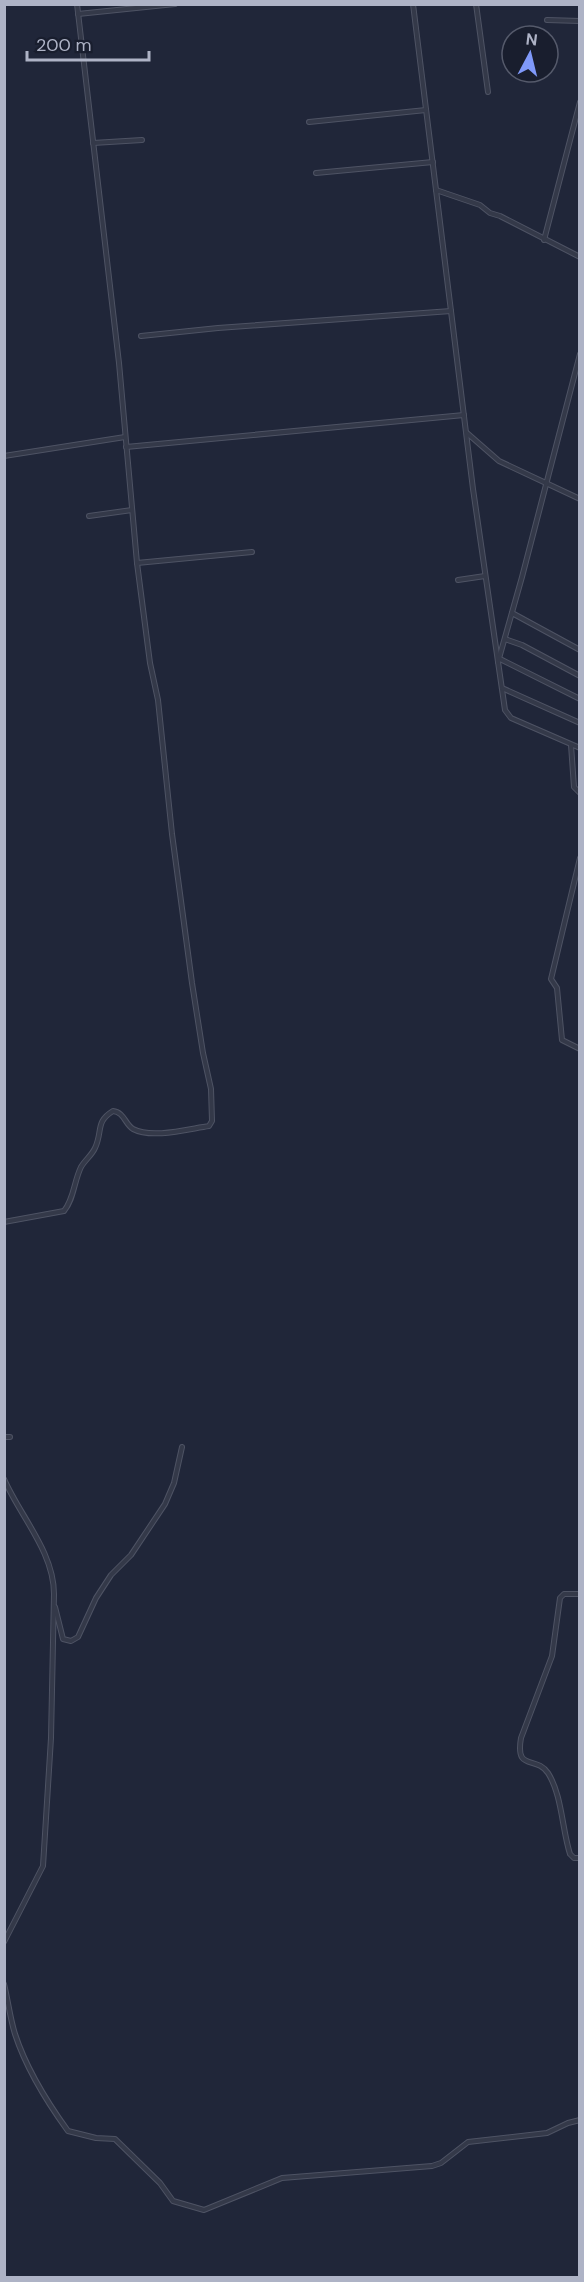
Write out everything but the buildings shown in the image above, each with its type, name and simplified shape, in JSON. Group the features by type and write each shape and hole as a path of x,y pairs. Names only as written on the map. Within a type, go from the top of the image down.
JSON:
{"street":[{"path":"4,1222 64,1211 68,1206 81,1167 95,1148 100,1124 113,1111 121,1114 130,1127 147,1133 208,1126 212,1121 211,1089 203,1053 188,948 172,834 158,700 150,663 137,563 77,4"},
{"path":"78,14 175,4"},
{"path":"413,4 466,432 505,710 508,715 579,748"},
{"path":"476,4 488,92"},
{"path":"547,20 579,21"},
{"path":"544,240 579,102"},
{"path":"309,122 426,110"},
{"path":"93,143 142,140"},
{"path":"316,173 433,162"},
{"path":"436,190 480,205 490,213 579,257"},
{"path":"141,336 451,311"},
{"path":"498,661 579,354"},
{"path":"126,447 464,415"},
{"path":"466,432 499,461 579,499"},
{"path":"4,456 125,437"},
{"path":"89,516 132,510"},
{"path":"137,563 252,552"},
{"path":"458,580 485,576"},
{"path":"512,613 579,650"},
{"path":"505,639 539,653 579,676"},
{"path":"498,661 579,699"},
{"path":"501,688 579,723"},
{"path":"571,744 574,787 579,793"},
{"path":"579,858 551,979 557,988 562,1040 579,1050"},
{"path":"4,1437 10,1437"},
{"path":"54,1605 63,1639 71,1641 78,1637 96,1599 111,1575 130,1555 165,1504 174,1484 182,1446"},
{"path":"4,1479 48,1563 54,1582 51,1738 43,1866 4,1942"},
{"path":"579,1594 564,1594 560,1598 554,1649 521,1738 519,1752 524,1760 545,1769 549,1774 556,1790 570,1854 574,1858 579,1858"},
{"path":"4,1984 14,2032 37,2081 68,2131 96,2138 115,2139 160,2183 173,2201 194,2209 204,2210 216,2207 282,2178 432,2166 441,2163 468,2142 547,2133 568,2122 579,2120"}]}
